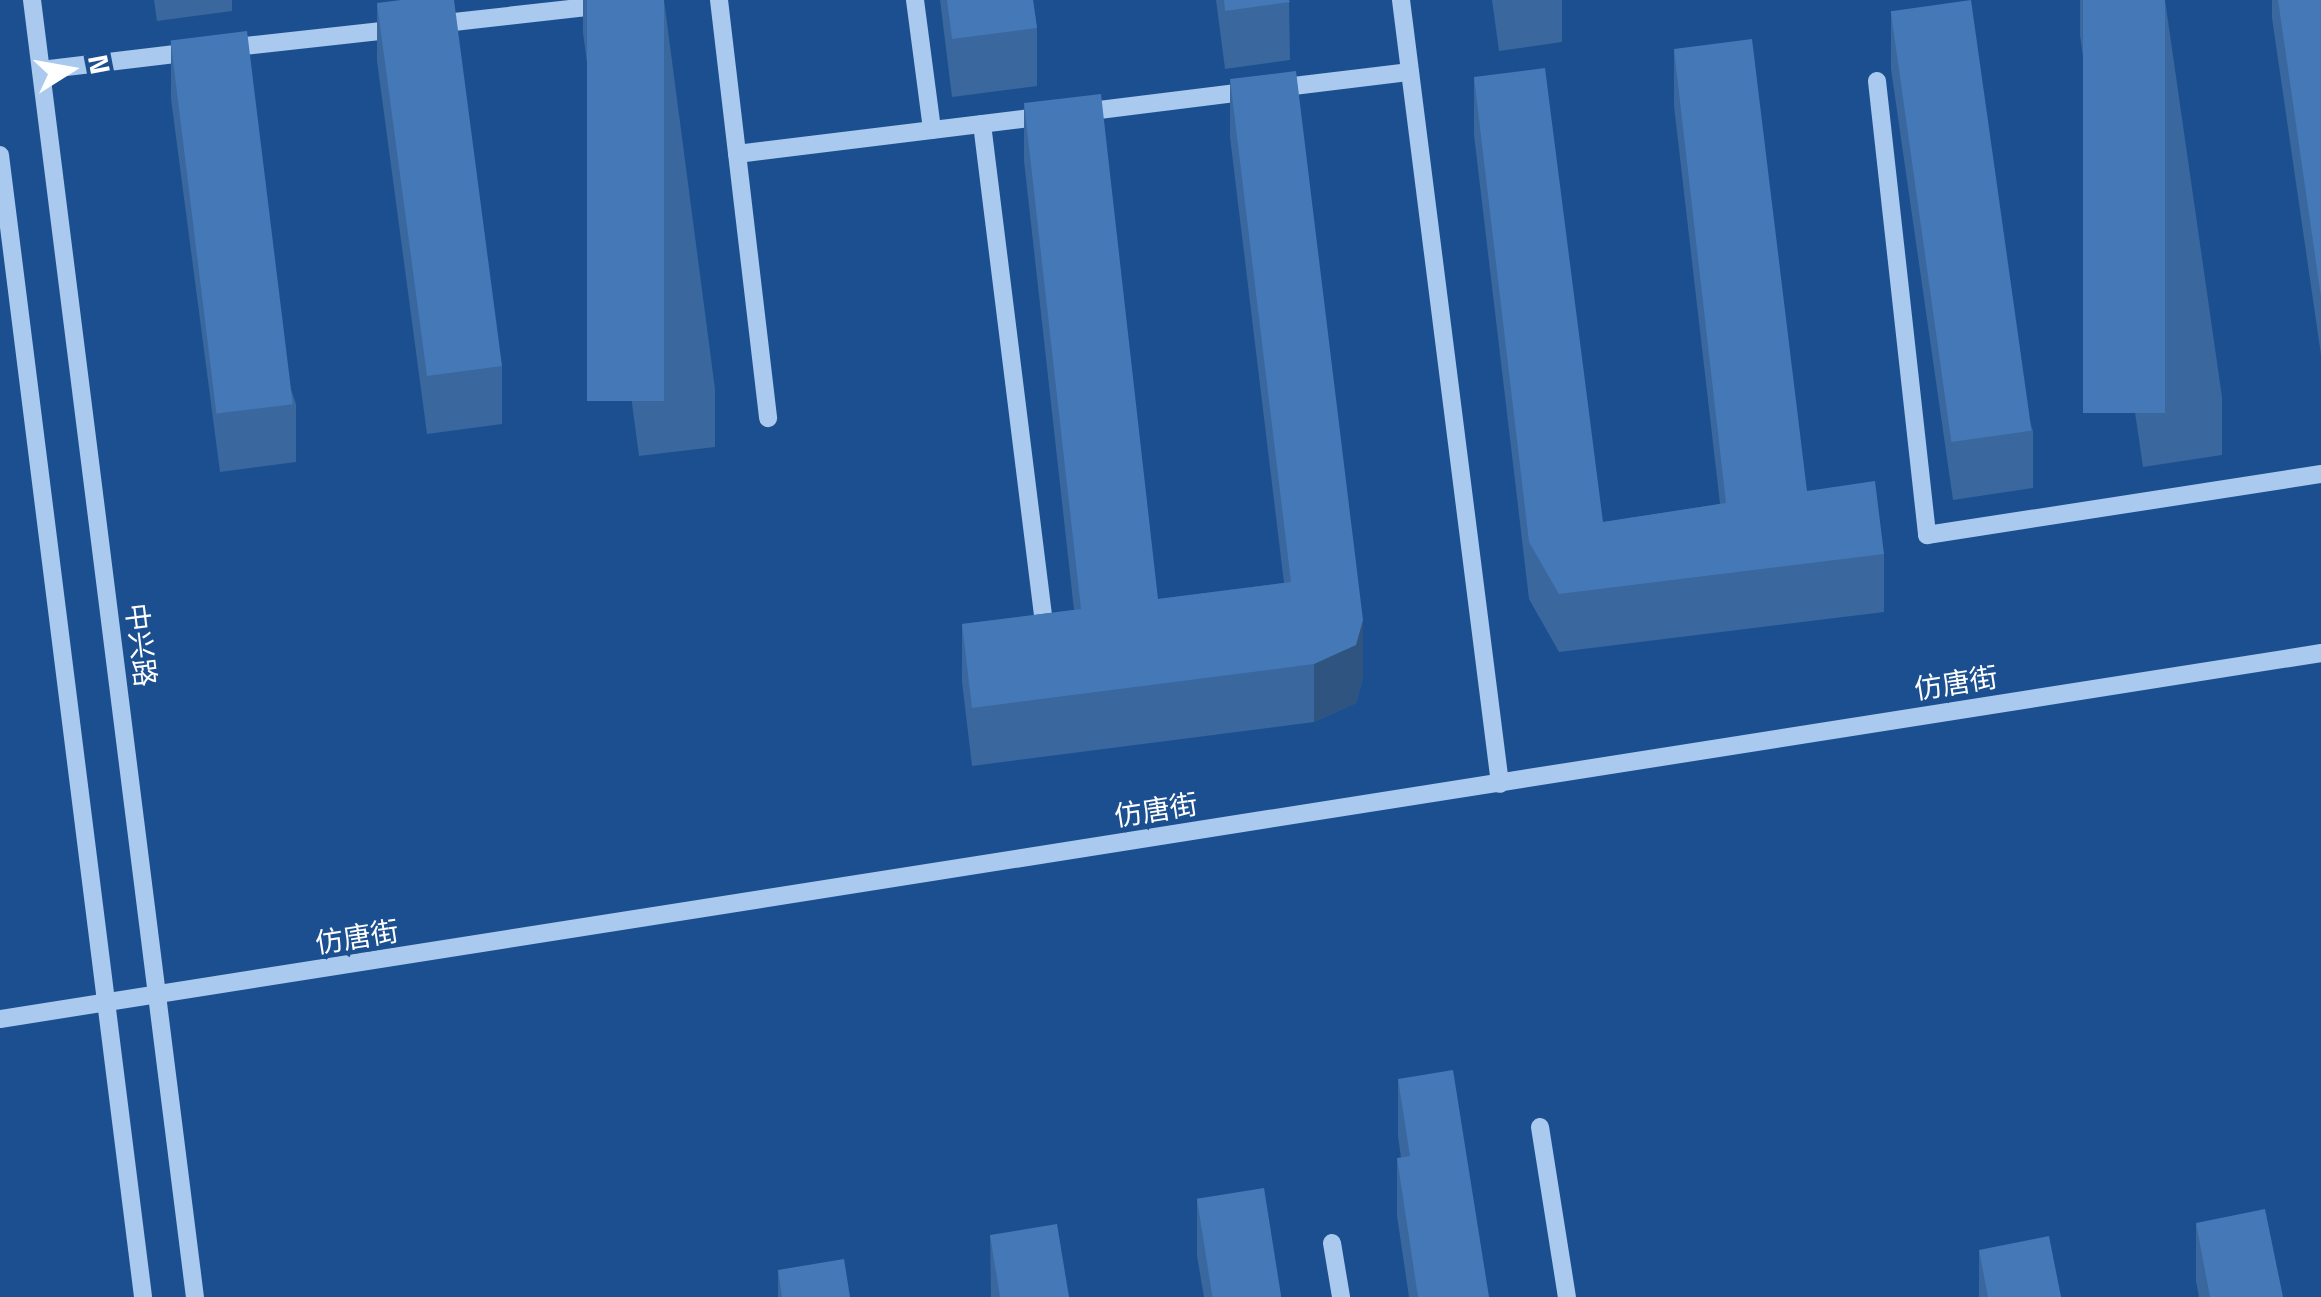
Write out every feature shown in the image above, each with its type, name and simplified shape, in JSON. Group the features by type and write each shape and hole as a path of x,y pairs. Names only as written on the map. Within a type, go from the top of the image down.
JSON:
{"street":[{"name":"中兴路","path":"32,0 195,1297"},
{"path":"41,70 649,0"},
{"path":"719,0 768,418"},
{"path":"916,0 932,130"},
{"path":"1401,0 1500,784"},
{"path":"738,154 1410,72"},
{"path":"1876,80 1928,536 2321,474"},
{"path":"982,124 1045,630"},
{"path":"0,155 143,1297"},
{"name":"仿唐街","path":"0,1019 2321,653"},
{"path":"1540,1127 1567,1297"},
{"path":"1332,1243 1340,1297"}],"building":[{"path":"454,0 502,366 427,376 377,3"},
{"path":"587,0 664,0 664,401 587,401"},
{"path":"947,0 1033,0 1037,28 952,39"},
{"path":"1224,0 1289,0 1290,2 1225,11"},
{"path":"1971,0 2032,431 1951,442 1891,11"},
{"path":"2083,0 2165,0 2165,413 2083,413"},
{"path":"2278,0 2321,0 2321,297"},
{"path":"247,31 293,404 216,414 171,40"},
{"path":"1752,39 1807,491 1875,481 1884,554 1559,594 1529,542 1474,77 1545,68 1603,522 1726,503 1674,49"},
{"path":"1296,71 1363,620 1356,645 1314,664 972,708 962,624 1081,609 1024,103 1101,94 1158,599 1291,582 1230,79"},
{"path":"1453,1070 1489,1297 1418,1297 1397,1158 1410,1156 1398,1079"},
{"path":"1264,1188 1281,1297 1212,1297 1197,1199"},
{"path":"2265,1209 2283,1297 2210,1297 2196,1223"},
{"path":"1057,1224 1069,1297 1000,1297 990,1235"},
{"path":"2049,1236 2061,1297 1988,1297 1979,1250"},
{"path":"844,1259 850,1297 782,1297 778,1270"}]}
